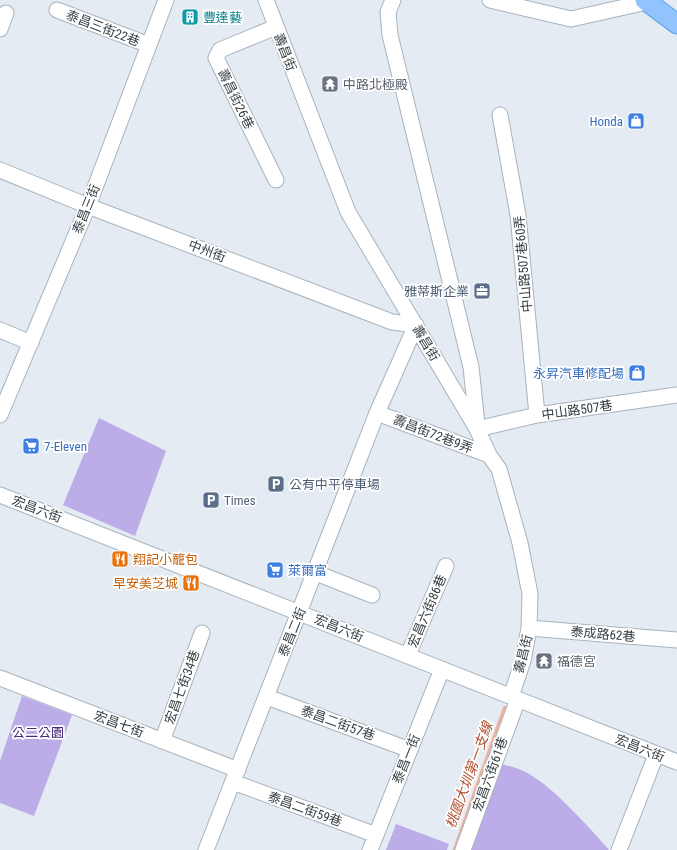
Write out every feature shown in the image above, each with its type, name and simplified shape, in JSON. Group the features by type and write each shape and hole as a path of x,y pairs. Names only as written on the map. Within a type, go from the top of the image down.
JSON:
{"main road":[{"path":"646,1 677,24"}],"street":[{"name":"泰昌三街","path":"0,415 88,206 166,0"},
{"name":"壽昌街","path":"266,0 348,212 477,429 489,455 499,469 520,542 530,594 529,628 523,661 510,696"},
{"path":"393,0 388,12 390,35 471,367 477,429"},
{"path":"490,0 571,19 646,1"},
{"name":"泰昌三街22巷","path":"57,10 149,45"},
{"path":"0,28 6,13"},
{"name":"壽昌街26巷","path":"276,27 220,50 216,58 276,180"},
{"name":"中山路507巷60弄","path":"500,114 518,216 536,415"},
{"name":"中州街","path":"0,170 88,206 392,322 416,325"},
{"name":"泰昌二街","path":"211,848 235,776 316,573 377,413 416,325"},
{"path":"0,330 30,343"},
{"name":"中山路507巷","path":"477,429 536,415 677,395"},
{"name":"壽昌街72巷9弄","path":"377,413 489,455"},
{"name":"宏昌六街","path":"0,495 442,668 656,755 677,762"},
{"name":"宏昌六街86巷","path":"408,655 446,566"},
{"path":"316,573 372,595"},
{"name":"泰成路62巷","path":"529,628 677,640"},
{"name":"宏昌七街34巷","path":"162,740 202,633"},
{"name":"泰昌一街","path":"370,850 442,668"},
{"name":"宏昌七街","path":"0,678 162,740 235,776"},
{"name":"宏昌六街61巷","path":"463,850 510,696"},
{"name":"泰昌二街57巷","path":"266,697 410,750"},
{"path":"619,850 656,755"},
{"name":"泰昌二街59巷","path":"235,776 376,835"}],"green space":[{"path":"99,418 166,451 135,536 63,505"},
{"name":"公二公園","path":"22,696 72,715 34,816 0,803 0,761"},
{"path":"499,763 533,776 569,806 609,850 467,850"},
{"path":"396,824 449,844 447,850 386,850"}],"waterway":[{"name":"桃園大圳第一支線","path":"455,850 505,708"}],"place":[{"name":"豐達藝","path":"190,17"},
{"name":"中路北極殿","path":"330,84"},
{"name":"Honda","path":"636,121"},
{"name":"雅蒂斯企業","path":"482,291"},
{"name":"永昇汽車修配場","path":"637,373"},
{"name":"7-Eleven","path":"31,446"},
{"name":"公有中平停車場","path":"276,484"},
{"name":"Times","path":"211,500"},
{"name":"翔記小籠包","path":"120,559"},
{"name":"萊爾富","path":"275,570"},
{"name":"早安美芝城","path":"191,583"},
{"name":"福德宮","path":"544,661"}]}
